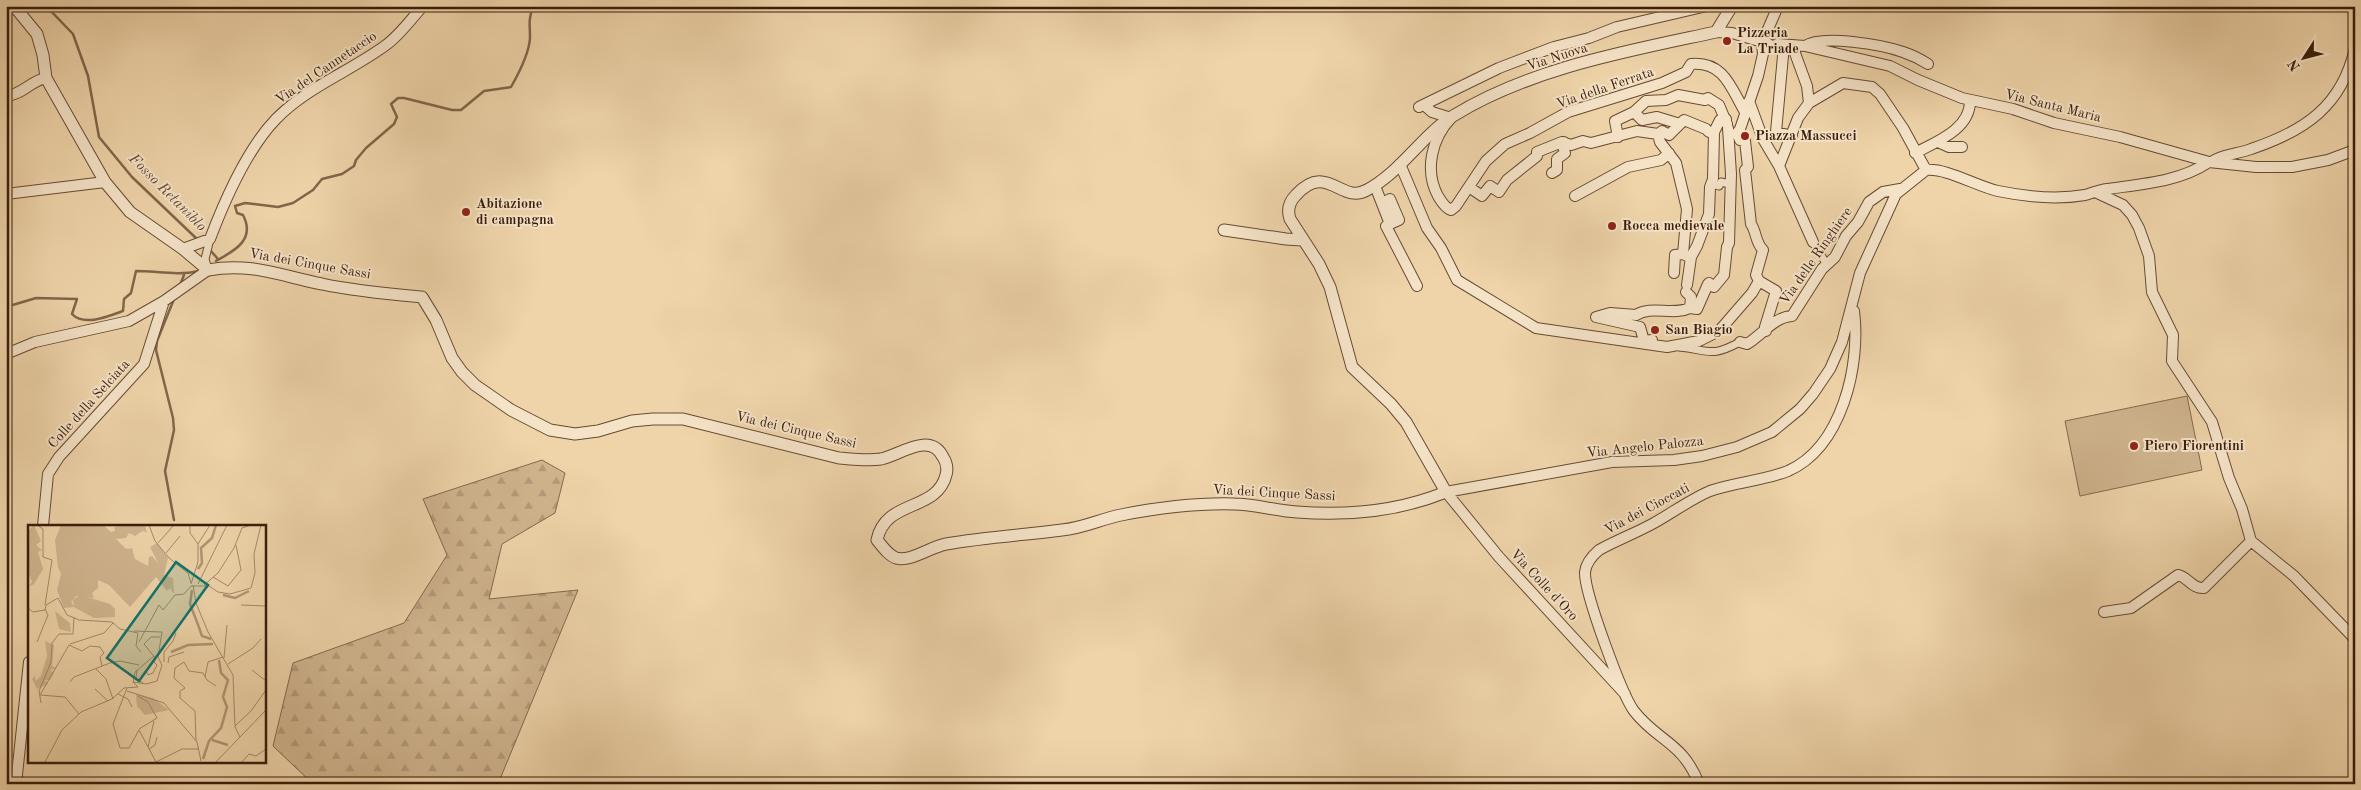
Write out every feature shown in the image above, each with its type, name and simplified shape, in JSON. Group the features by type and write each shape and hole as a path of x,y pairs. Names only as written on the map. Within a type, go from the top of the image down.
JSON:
{"street":[{"path":"14,6 37,34 46,78 105,182 130,212 183,249 208,270"},
{"name":"Via del Cannetaccio","path":"210,239 222,206 276,119 329,80 388,44 423,6"},
{"path":"1451,118 1421,106 1499,68 1554,47 1589,38 1617,27 1707,6"},
{"path":"1716,32 1732,6"},
{"path":"1763,139 1767,137 1774,138 1776,132 1778,6"},
{"path":"1939,6 1956,6"},
{"name":"Via Santa Maria","path":"1716,32 1805,46 1890,66 1924,83 1970,100 2013,109 2054,123 2120,137 2210,162 2256,167 2292,167 2328,160 2355,150"},
{"name":"Via Nuova","path":"1375,186 1451,118 1506,90 1629,49 1716,32"},
{"path":"1805,46 1818,41 1847,42 1899,51 1928,64"},
{"path":"1674,273 1675,255 1687,255 1698,246 1709,214 1713,179 1714,132 1720,120 1740,129 1758,76 1763,54 1776,42"},
{"path":"1776,42 1807,86 1809,103"},
{"path":"1900,189 1915,180 1926,170 1937,170 1982,187 2031,197 2062,197 2155,183 2259,146 2294,130 2314,117 2332,100 2344,84 2350,70 2355,48"},
{"name":"Via della Ferrata","path":"1451,118 1436,143 1430,166 1436,192 1445,206 1451,210 1455,209 1491,156 1504,144 1530,133 1568,112 1662,83 1686,72 1691,64 1710,64 1720,72 1731,84 1746,112"},
{"path":"6,96 23,91 40,79 46,78"},
{"path":"1779,166 1798,118 1809,103 1843,82 1872,87 1880,94 1903,128 1926,170"},
{"path":"1618,137 1615,121 1634,112 1646,101 1666,100 1678,95 1705,100 1708,98 1719,106 1740,140 1745,141 1748,167 1745,170 1751,224 1755,230 1756,240 1763,250 1756,275 1759,281 1776,291 1764,326 1766,331"},
{"path":"1915,153 1938,142 1951,133 1965,118 1970,106 1970,100"},
{"path":"1749,101 1763,139 1779,166 1813,242 1827,265"},
{"path":"1634,112 1642,120 1657,117 1680,124"},
{"path":"1469,187 1482,196 1490,186 1499,192 1507,180 1536,156 1537,152 1564,142 1571,145 1583,141 1591,143 1637,131 1658,134 1662,131 1669,135 1684,120 1709,132 1714,132"},
{"path":"1662,346 1654,340 1644,340 1640,327 1596,317 1610,313 1631,316 1643,311 1678,311 1695,307 1708,284 1710,283 1714,287 1724,275 1727,247 1730,238 1730,126"},
{"path":"1776,132 1792,136"},
{"path":"1658,134 1660,142 1676,163 1687,209 1686,289 1695,307"},
{"path":"1552,173 1558,170 1557,159 1565,153 1564,142"},
{"path":"1938,142 1949,147 1962,147"},
{"path":"1575,196 1628,167 1661,160 1669,153"},
{"path":"1400,164 1427,228 1441,248 1457,280 1536,328 1662,346 1699,341 1719,331 1752,293 1759,281"},
{"path":"1417,286 1386,226 1390,224 1375,186 1365,192 1354,194 1332,183 1321,181 1311,183 1301,189 1292,200 1288,211 1291,222 1319,264 1330,287 1352,367 1391,404 1406,422 1446,492"},
{"path":"6,194 105,182"},
{"path":"1711,184 1719,186 1721,182 1730,184"},
{"name":"Via delle Ringhiere","path":"1662,346 1698,349 1714,353 1740,342 1747,344 1766,331 1776,320 1792,316 1795,308 1835,257 1849,231 1858,222 1872,199 1888,190 1900,189"},
{"name":"Via Angelo Palozza","path":"1446,492 1612,462 1674,460 1702,456 1738,447 1772,432 1813,394 1830,369 1842,342 1860,273 1900,189"},
{"path":"2095,192 2123,205 2132,215 2139,228 2150,256 2152,292 2173,335 2172,361 2212,422 2227,473 2242,509 2251,541 2294,576 2355,639"},
{"path":"1224,230 1286,240 1302,240"},
{"path":"183,249 210,239"},
{"path":"208,270 205,259 210,239"},
{"name":"Via dei Cinque Sassi","path":"208,270 246,267 272,271 322,284 422,297 436,320 452,358 462,372 475,385 511,410 550,430 582,433 598,432 632,421 683,419 839,458 863,460 881,459 916,446 934,446 942,453 946,462 948,470 945,482 937,491 918,504 885,521 880,528 877,540 886,551 897,558 914,558 929,549 946,544 1064,530 1120,516 1205,504 1235,504 1296,512 1354,512 1386,510 1424,501 1446,492"},
{"path":"6,354 35,342 129,321 164,301 208,270"},
{"name":"Colle della Selciata","path":"43,525 48,474 59,457 144,364 164,301"},
{"name":"Via dei Cioccati","path":"1699,784 1682,753 1639,717 1625,694 1589,597 1585,577 1588,561 1599,550 1648,526 1702,495 1717,489 1782,473 1802,463 1814,454 1834,424 1848,391 1855,333 1852,303"},
{"name":"Via Colle d'Oro","path":"1446,492 1499,557 1625,694"},
{"path":"2104,612 2116,612 2131,608 2178,575 2184,577 2197,588 2204,588 2251,541"},
{"path":"16,784 28,671"}],"green space":[{"name":"Piero Fiorentini","path":"2187,396 2202,470 2080,496 2065,421"},
{"path":"542,460 565,473 555,513 502,544 489,599 578,590 498,784 313,784 273,746 293,663 404,623 447,555 423,499"}],"waterway":[{"name":"Fosso Retaniblo","path":"46,6 73,34 88,76 99,137 132,177 198,240"},
{"path":"216,261 236,249 245,238 246,224 243,215 237,213 235,206 245,203 278,207 293,203 313,190 322,179 342,174 354,166 356,160 366,148 394,124 397,117 391,104 398,98 452,110 461,110 484,91 511,87 528,50 530,19 533,6"},
{"name":"Fosso Retaniblo","path":"210,250 218,259"},
{"path":"6,307 36,298 77,299 72,314 83,320 97,319 123,311 124,299 131,293 136,271 175,273 198,271"},
{"path":"180,285 184,275"},
{"path":"174,299 157,341 156,350 173,418 174,430 165,471 174,520"}],"place":[{"name":"Pizzeria La Triade","path":"1727,41"},
{"name":"Piazza Massucci","path":"1745,136"},
{"name":"Abitazione di campagna","path":"466,212"},
{"name":"Rocca medievale","path":"1612,226"},
{"name":"San Biagio","path":"1655,330"},
{"name":"Piero Fiorentini","path":"2134,446"}]}
